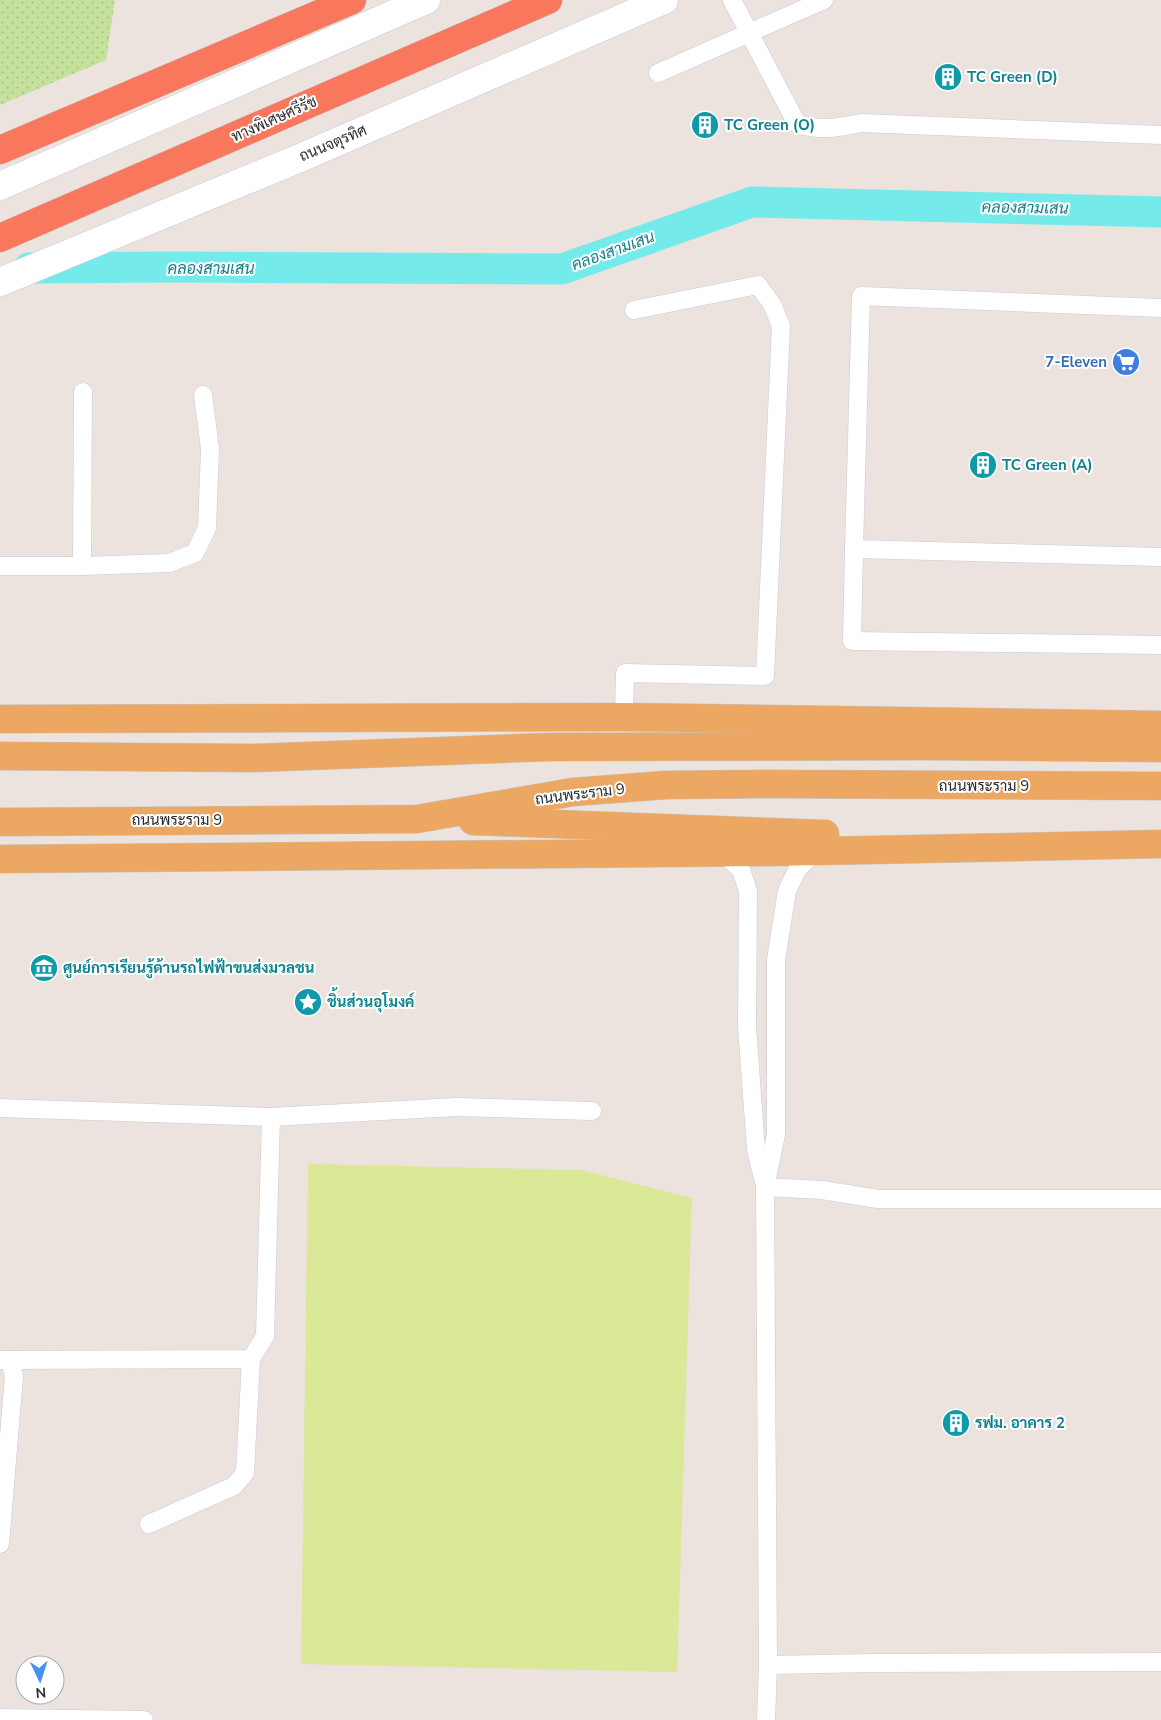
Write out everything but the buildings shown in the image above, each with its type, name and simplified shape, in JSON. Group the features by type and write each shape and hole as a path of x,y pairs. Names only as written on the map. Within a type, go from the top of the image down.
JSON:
{"highway":[{"path":"0,150 352,0"},
{"name":"ทางพิเศษศรีรัช","path":"0,238 548,0"}],"main road":[{"path":"0,186 426,0"},
{"name":"ถนนจตุรทิศ","path":"0,282 300,158 664,0"},
{"path":"0,719 624,717 1161,725"},
{"path":"0,756 254,758 550,747 926,746 1161,748"},
{"name":"ถนนพระราม 9","path":"0,822 417,819 573,792 666,785 1161,786"},
{"path":"417,819 1096,844"},
{"path":"0,859 723,853 1161,844"}],"lane":[{"path":"732,0 797,124 815,129 838,128 861,123 1161,135"},
{"path":"658,73 824,0"},
{"path":"624,717 625,673 765,676 782,326 772,304 758,285 634,310"},
{"path":"1161,308 861,296 852,641 1161,645"},
{"path":"82,566 83,392"},
{"path":"0,566 169,563 196,553 207,528 208,518 210,449 203,395"},
{"path":"854,549 1161,557"},
{"path":"766,1720 768,1665 765,1188 776,1135 776,960 786,891 797,870 816,851"},
{"path":"723,853 741,870 748,891 747,1026 756,1150 765,1188"},
{"path":"0,1108 271,1117 456,1107 592,1111"},
{"path":"149,1524 234,1486 245,1472 251,1359 264,1336 271,1117"},
{"path":"765,1188 822,1190 878,1199 1161,1199"},
{"path":"0,1544 14,1376 5,1360 251,1359"},
{"path":"768,1665 1161,1662"},
{"path":"0,1718 144,1720"}],"green space":[{"path":"0,0 115,0 106,60 0,105"},
{"path":"308,1164 582,1170 692,1198 677,1672 301,1664"}],"waterway":[{"name":"คลองสามเสน","path":"29,268 562,269 752,202 1161,212"}],"place":[{"name":"TC Green (D)","path":"948,77"},
{"name":"TC Green (O)","path":"705,125"},
{"name":"7-Eleven","path":"1126,362"},
{"name":"TC Green (A)","path":"983,465"},
{"name":"ศูนย์การเรียนรู้ด้านรถไฟฟ้าขนส่งมวลชน","path":"44,968"},
{"name":"ชิ้นส่วนอุโมงค์","path":"308,1002"},
{"name":"รฟม. อาคาร 2","path":"956,1423"}]}
